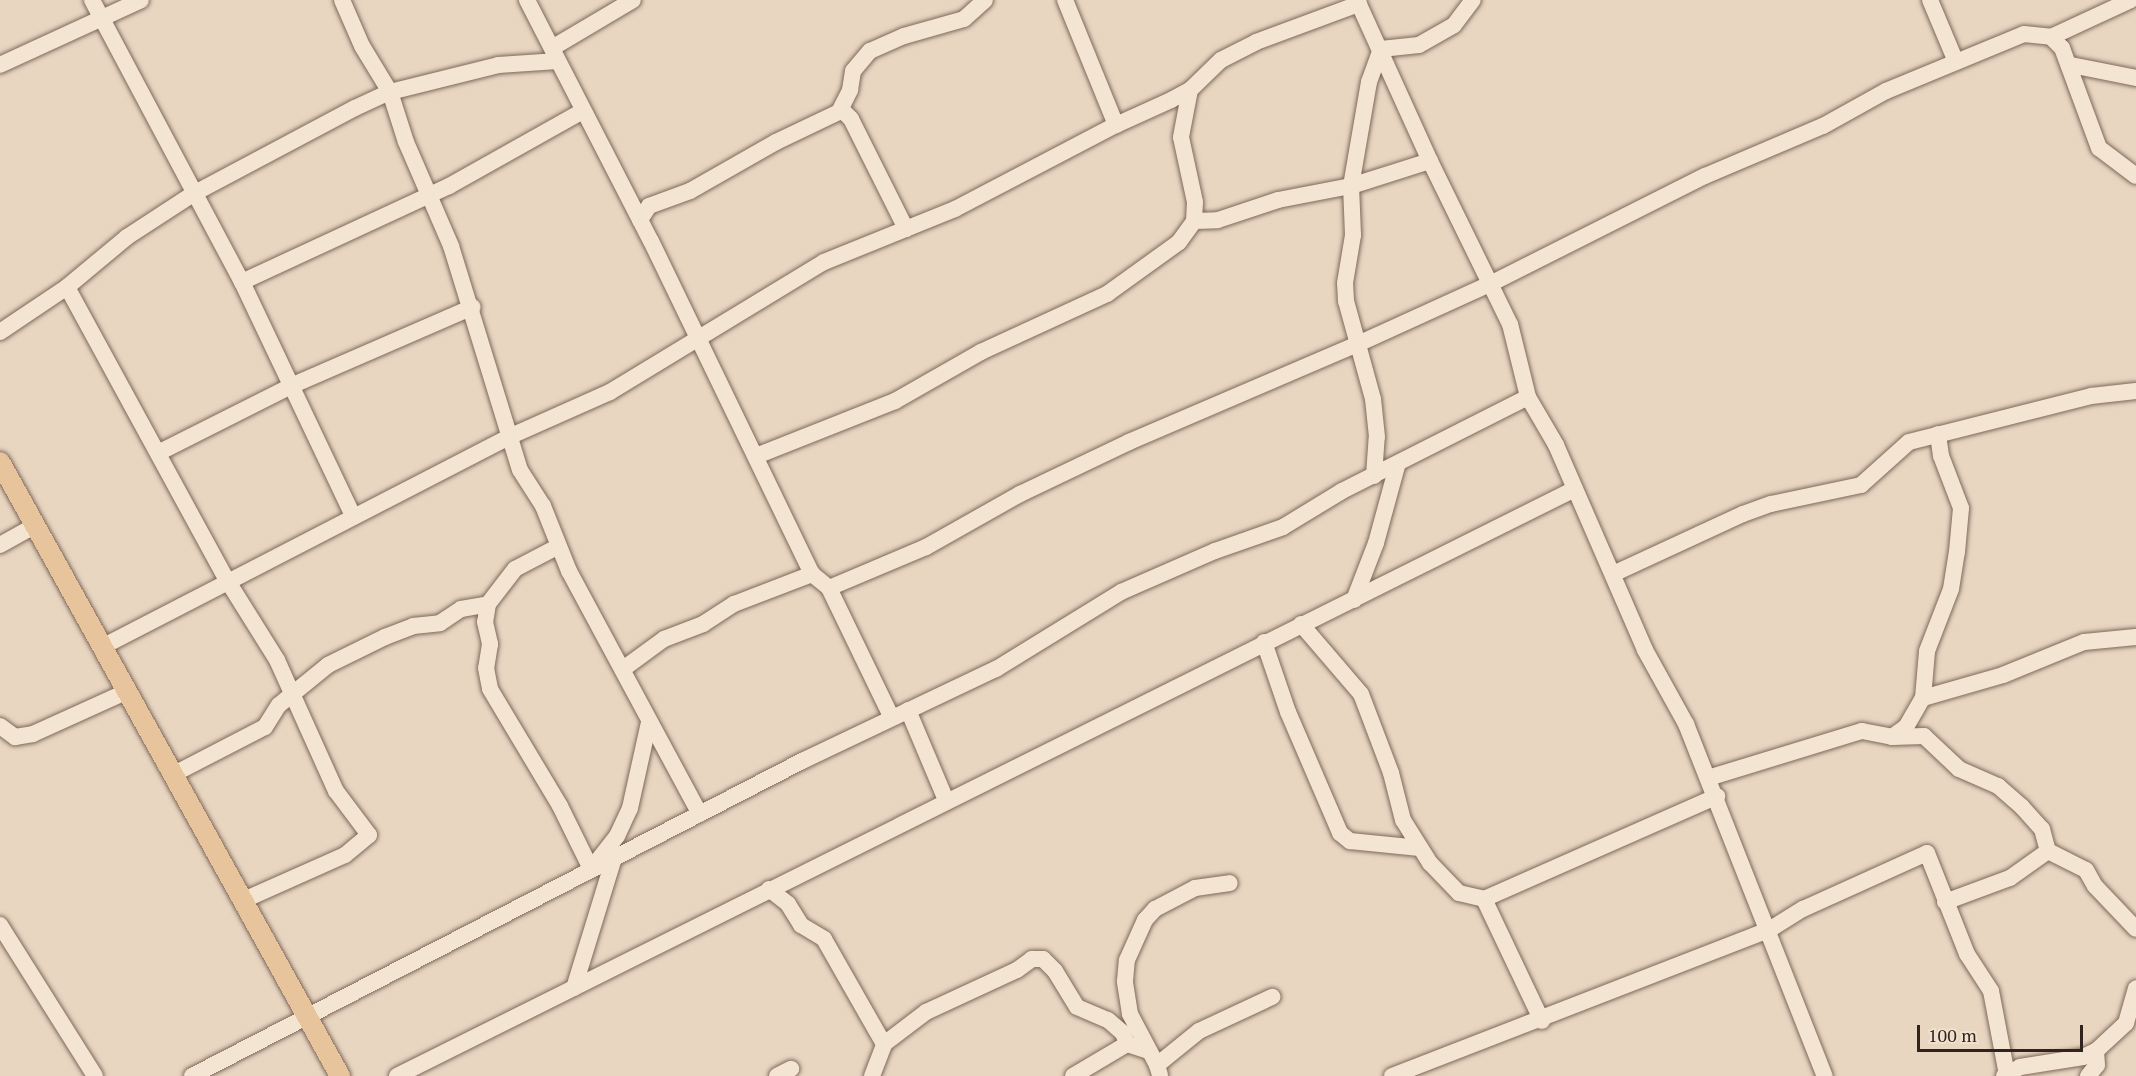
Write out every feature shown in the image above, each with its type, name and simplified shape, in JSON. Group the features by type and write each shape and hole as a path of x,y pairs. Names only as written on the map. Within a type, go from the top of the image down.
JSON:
{"main road":[{"path":"0,462 340,1076"}],"street":[{"path":"92,0 102,15 193,194 242,282 353,516"},
{"path":"0,65 102,15 141,0"},
{"path":"342,0 362,46 390,92 427,195 473,307 520,470 543,506 557,546 700,814"},
{"path":"527,0 581,112 640,220 812,574 829,588 891,716"},
{"path":"0,332 67,287 127,237 193,194 390,92 498,65 555,55 586,24 633,0"},
{"path":"839,112 850,90 852,71 870,51 904,36 964,19 985,0"},
{"path":"1065,0 1116,125"},
{"path":"1381,49 1419,45 1454,25 1473,0"},
{"path":"1929,0 1956,62"},
{"path":"829,588 926,547 1020,494 1129,442 1358,344 1492,283 1705,176 1824,126 1886,91 2024,34 2051,37 2132,0"},
{"path":"102,647 227,580 511,436 610,392 824,262 955,209 1116,125 1190,90 1221,60 1256,42 1358,2 1430,161 1492,283 1510,324 1527,397 1556,445 1645,650 1686,724 1717,796 1825,1076"},
{"path":"2051,37 2071,65 2099,148 2136,176"},
{"path":"1374,476 1377,437 1373,399 1345,283 1353,235 1351,186 1369,82 1381,49"},
{"path":"2071,65 2136,78"},
{"path":"756,456 895,401 971,357 1107,294 1179,242 1194,221 1195,202 1181,137 1190,90"},
{"path":"640,220 649,206 690,190 776,142 843,111 851,119 906,229"},
{"path":"242,282 427,195 581,112"},
{"path":"1194,221 1218,220 1278,200 1351,186 1430,161"},
{"path":"67,287 160,452 227,580 277,660 336,791 369,835 345,855 244,900"},
{"path":"160,452 291,386 473,307"},
{"path":"1613,574 1752,511 1861,485 1909,442 2091,396 2136,391"},
{"path":"192,1076 891,716 996,669 1121,592 1215,551 1282,527 1374,476 1527,397"},
{"path":"1892,737 1906,727 1923,698 1926,651 1951,589 1960,508 1941,456 1938,434"},
{"path":"1354,600 1376,543 1397,466"},
{"path":"396,1076 1263,642 1354,600 1575,489"},
{"path":"0,545 34,526"},
{"path":"557,546 515,569 488,604 485,622 490,644 486,668 490,689 560,806 591,869"},
{"path":"623,669 664,639 703,624 734,604 812,574"},
{"path":"174,774 265,727 279,705 292,697 328,665 413,626 441,623 460,609 488,604"},
{"path":"1301,624 1361,694 1391,773 1403,820 1442,878 1459,893 1484,899 1717,796"},
{"path":"1923,698 2003,675 2084,642 2136,637"},
{"path":"1263,642 1288,712 1340,833 1350,841 1420,848"},
{"path":"0,726 15,737 33,734 128,691"},
{"path":"908,710 946,800"},
{"path":"591,869 617,836 630,808 648,742 649,721"},
{"path":"1708,778 1862,731 1892,737 1924,736 1959,769 1998,786 2042,829 2048,852"},
{"path":"1945,902 2010,878 2048,852"},
{"path":"2048,852 2086,870 2095,886 2136,929"},
{"path":"1392,1076 1542,1021 1769,930 1803,909 1928,853 1967,954 1991,991 2005,1075 2020,1067 2083,1057 2096,1051 2126,1023 2136,988"},
{"path":"574,988 614,858"},
{"path":"1155,1064 1130,1014 1125,981 1127,960 1145,920 1175,895 1195,888 1230,883"},
{"path":"769,889 788,904 801,925 824,939 884,1044"},
{"path":"1484,899 1542,1021"},
{"path":"0,926 95,1076"},
{"path":"872,1076 884,1044 926,1012 1017,970 1032,959 1043,959 1077,1007 1108,1020 1123,1033 1127,1044 1155,1064"},
{"path":"1155,1064 1199,1030 1272,997"},
{"path":"1073,1076 1127,1044"},
{"path":"2088,1076 2097,1065 2096,1051"}]}
